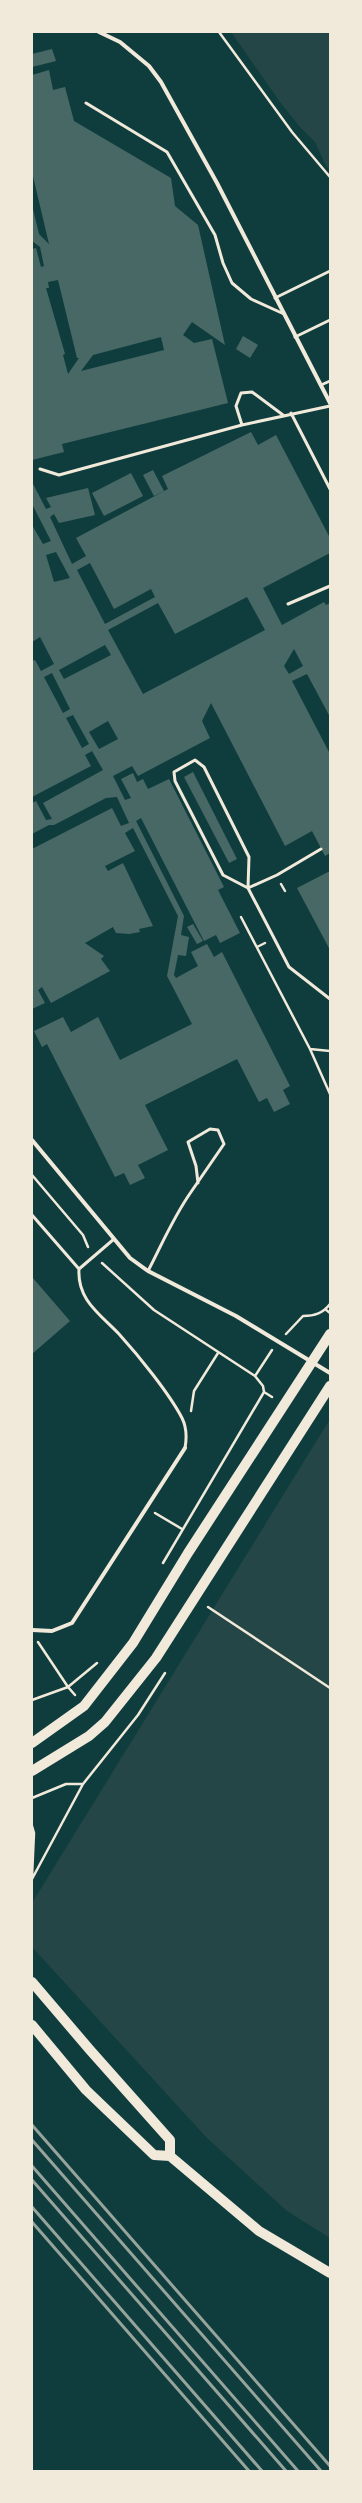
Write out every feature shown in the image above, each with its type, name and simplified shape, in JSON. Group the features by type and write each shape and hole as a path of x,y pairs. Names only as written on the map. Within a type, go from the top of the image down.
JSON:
{"main road":[{"path":"32,1743 84,1706 133,1643 310,1361 330,1334"},
{"path":"32,1771 89,1736 105,1722 156,1658 330,1386"},
{"path":"32,1982 170,2140 170,2156"},
{"path":"32,2024 96,2101 154,2155 170,2156 259,2231 330,2273"}],"street":[{"path":"99,32 120,42 149,66 161,82 217,183 330,403"},
{"path":"32,1140 130,1258 148,1271 213,1303 330,1373"},
{"path":"32,1630 52,1631 72,1623 148,1509 185,1448"}],"lane":[{"path":"86,104 167,152 215,234 223,263 232,283 251,299 284,314"},
{"path":"275,298 330,271"},
{"path":"295,337 330,320"},
{"path":"321,386 330,381"},
{"path":"242,425 236,406 241,393 252,392 282,415"},
{"path":"40,469 59,475 242,425 291,413 330,406"},
{"path":"291,413 330,489"},
{"path":"288,604 330,586"},
{"path":"248,888 223,875 175,781 174,772 195,760 204,767 249,857 248,888 289,967 330,999"},
{"path":"248,888 277,875 321,849"},
{"path":"148,1271 179,1212 224,1144 218,1130 210,1129 188,1142 196,1166 198,1183"},
{"path":"32,1215 79,1269 81,1291 86,1301 146,1367 183,1418 187,1435 185,1448"},
{"path":"79,1269 114,1239"}],"path":[{"path":"219,32 292,132 330,177"},
{"path":"281,883 285,891"},
{"path":"241,917 310,1049 330,1094"},
{"path":"257,947 266,942"},
{"path":"310,1049 330,1051"},
{"path":"32,1175 83,1234 89,1248"},
{"path":"103,1264 154,1310 255,1376"},
{"path":"325,1309 330,1313"},
{"path":"183,1418 192,1410 194,1391 218,1353"},
{"path":"159,1570 182,1528 264,1392"},
{"path":"148,1509 182,1528"},
{"path":"208,1607 330,1688"},
{"path":"36,1639 68,1687 101,1660"},
{"path":"32,1700 66,1689"},
{"path":"32,1878 83,1784 99,1766"},
{"path":"32,1798 66,1784 83,1784"},
{"path":"32,1826 34,1833 32,1878"}],"shaded area":[{"path":"231,32 330,32 330,171 325,164 315,142 299,126 280,102"},
{"path":"330,1419 330,2238 287,2211 207,2138 32,1947 32,1903"}],"building":[{"path":"52,49 56,61 32,67 32,54"},
{"path":"49,70 53,90 65,87 74,121 171,178 175,206 198,225 225,345 192,322 183,335 194,343 212,339 228,403 62,444 64,452 32,460 32,249 36,248 41,267 44,266 40,247 32,241 32,205 39,234 49,244 32,172 32,75","holes":["58,280 77,358 79,358 68,374 63,355 65,354 46,288 49,288 48,282","161,337 164,350 81,371 93,355"]},
{"path":"243,336 258,345 250,358 236,349"},
{"path":"251,432 258,445 276,435 330,538 330,553 263,588 282,625 324,602 326,605 330,603 330,717 307,674 292,681 330,754 330,853 325,856 312,831 285,846 211,703 202,721 210,738 138,776 132,766 113,776 125,800 131,798 121,779 133,773 137,782 143,779 148,789 169,779 224,887 218,890 240,933 220,943 216,935 204,941 141,818 136,821 184,916 181,935 189,937 186,956 178,955 174,975 176,978 198,966 191,952 207,944 214,957 222,952 290,1086 283,1090 290,1104 274,1112 267,1098 259,1102 237,1059 145,1105 168,1150 138,1165 145,1178 130,1185 124,1173 115,1177 47,1044 42,1047 34,1031 63,1017 71,1032 98,1017 120,1060 192,1024 167,976 178,916 133,828 125,833 135,851 105,866 108,871 123,863 153,926 139,929 140,932 129,934 116,933 113,927 85,943 104,956 101,959 110,971 51,1003 42,987 38,990 45,1003 32,1009 32,849 112,808 121,826 129,823 117,797 106,798 54,825 49,825 32,834 32,803 36,801 46,820 52,819 43,803 103,770 92,751 85,755 91,766 32,797 32,661 35,660 41,671 54,664 40,637 32,642 32,525 43,544 51,541 32,504 32,482 46,509 51,507 46,498 88,488 95,515 59,523 54,514 50,517 72,564 86,556 76,538 168,489 162,476","holes":["56,552 70,578 54,582 46,555","90,563 114,609 151,589 155,597 105,624 77,570","247,597 265,630 143,694 108,630 158,603 175,634","105,645 111,655 64,679 59,670","294,649 303,666 289,674 284,666","52,673 70,709 63,713 44,677","73,715 89,744 82,748 66,718","108,721 118,739 99,749 89,732"]},
{"path":"153,470 164,491 154,496 143,475"},
{"path":"131,473 143,496 104,516 92,493"},
{"path":"193,772 237,859 229,863 184,777"},
{"path":"330,871 330,950 297,888"},
{"path":"193,924 203,941 197,944 187,927"},
{"path":"32,1277 70,1321 32,1354"}],"railway":[{"path":"32,2125 330,2466"},
{"path":"32,2140 321,2471"},
{"path":"32,2166 298,2471"},
{"path":"32,2180 286,2471"},
{"path":"32,2207 262,2471"},
{"path":"32,2222 249,2471"}]}
